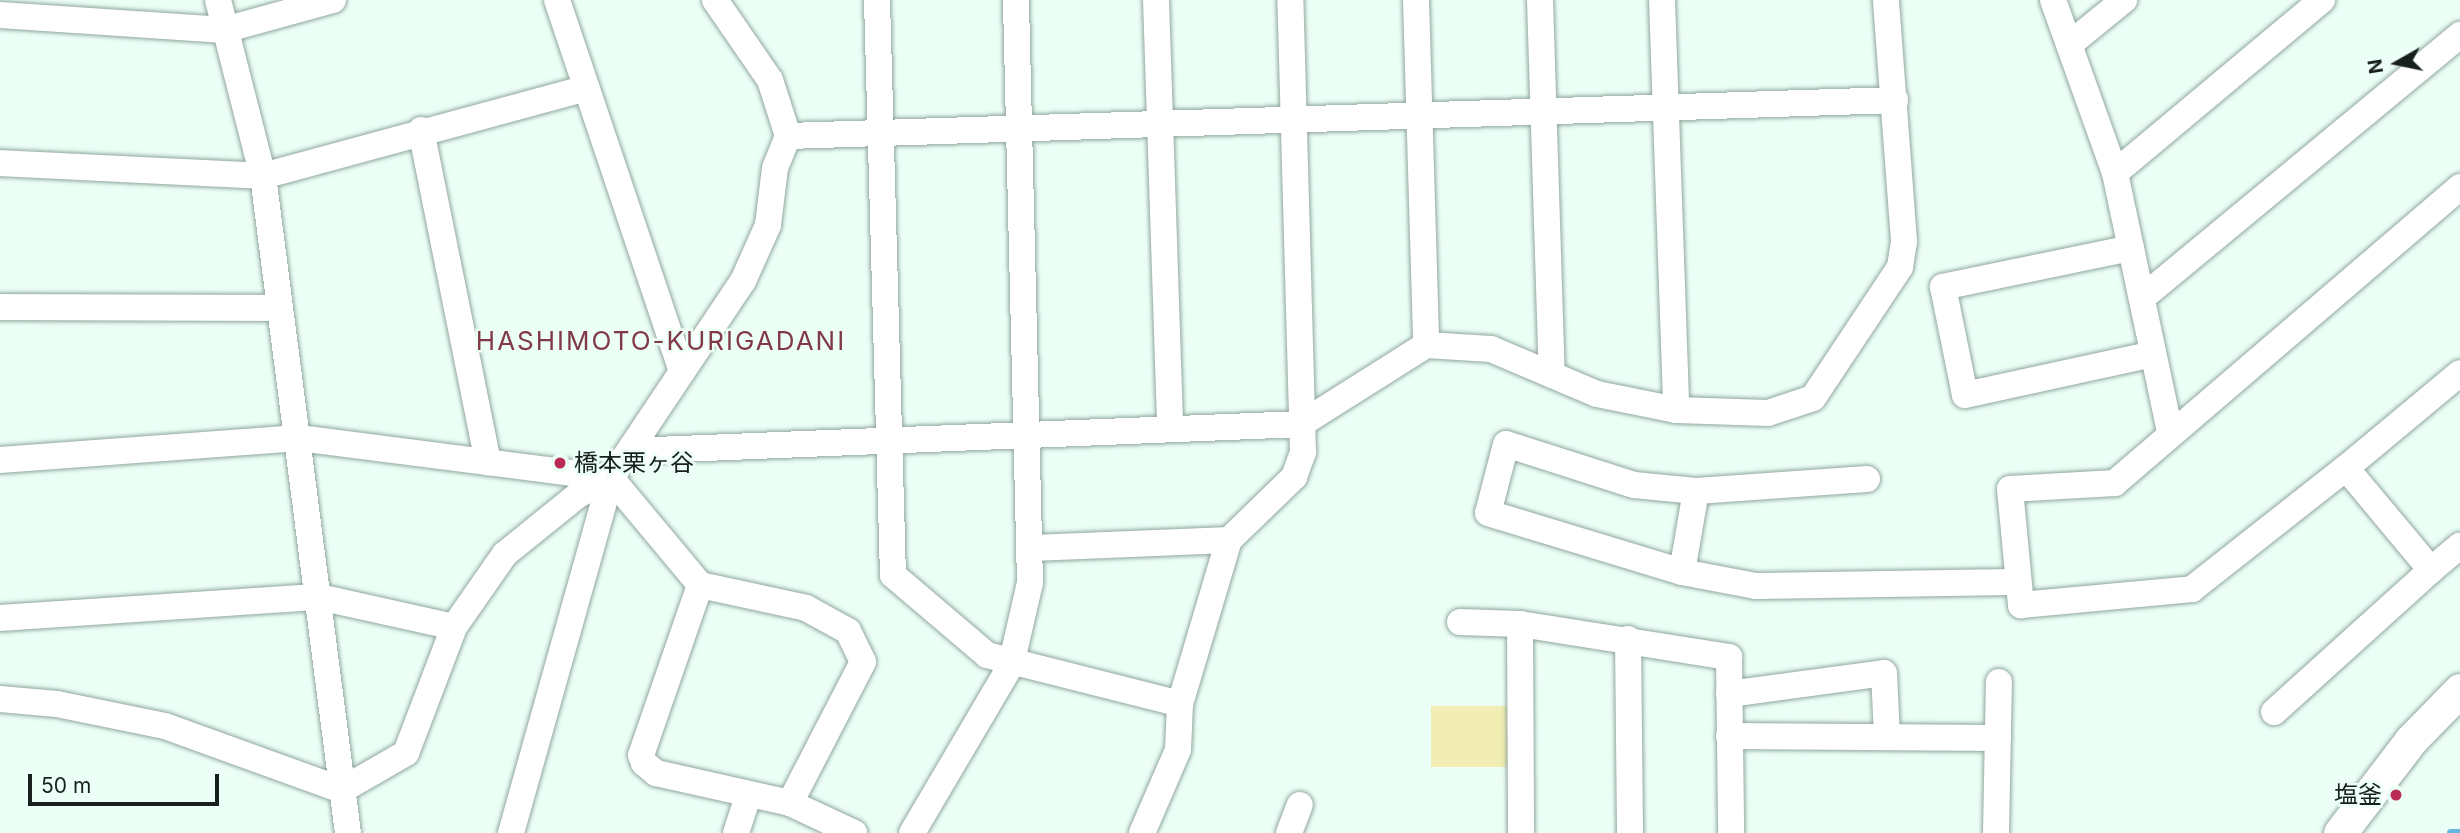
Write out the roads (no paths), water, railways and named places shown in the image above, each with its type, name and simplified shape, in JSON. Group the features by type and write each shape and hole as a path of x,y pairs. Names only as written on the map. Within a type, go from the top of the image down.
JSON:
{"street":[{"path":"218,0 263,176 277,308 299,438 348,833"},
{"path":"0,15 224,30 333,0"},
{"path":"558,0 682,372"},
{"path":"511,833 611,478 743,281 768,225 775,168 788,136 770,80 715,0"},
{"path":"877,0 893,575 987,655 1011,665 1180,704"},
{"path":"912,833 1011,665 1033,548 1016,0"},
{"path":"1156,0 1170,429"},
{"path":"1142,833 1178,750 1180,704 1228,540 1294,477 1303,452 1290,0"},
{"path":"1416,0 1426,345"},
{"path":"1539,0 1552,375"},
{"path":"1662,0 1676,410"},
{"path":"630,451 1301,424 1426,345 1491,349 1597,394 1676,410 1768,413 1813,398 1844,358 1900,267 1895,100 1886,0"},
{"path":"2053,0 2115,173 2170,432"},
{"path":"2070,44 2124,0"},
{"path":"2115,173 2322,0"},
{"path":"2142,298 2460,35"},
{"path":"0,163 263,176 421,130 586,88"},
{"path":"788,136 1895,100"},
{"path":"421,130 488,462"},
{"path":"2460,187 2170,432 2115,483 2010,489 2014,582 2021,605 2192,589 2346,468 2460,373"},
{"path":"2131,248 1944,287 1965,395 2153,354"},
{"path":"0,307 277,308"},
{"path":"0,460 299,438 611,478 699,585 806,608 848,631 863,662 790,803"},
{"path":"1867,479 1696,491 1634,485 1506,443 1488,513 1682,572 1756,586 2014,582"},
{"path":"2346,468 2431,570"},
{"path":"0,699 57,704 165,726 342,790 406,753 454,627 505,554 578,495 611,478"},
{"path":"1682,572 1696,491"},
{"path":"1033,548 1228,540"},
{"path":"2274,712 2460,546"},
{"path":"699,585 641,755 656,773 748,796 790,803 854,833"},
{"path":"0,618 319,597 454,627"},
{"path":"1460,622 1520,624 1628,639 1728,657 1731,833"},
{"path":"1520,624 1521,833"},
{"path":"1628,639 1630,833"},
{"path":"1729,694 1884,674 1887,737"},
{"path":"1996,833 1999,682"},
{"path":"2340,833 2456,701"},
{"path":"1729,736 1998,738"},
{"path":"736,833 748,796"},
{"path":"1289,833 1300,805"}],"waterway":[{"path":"2451,833 2460,833"}],"place":[{"name":"橋本栗ヶ谷","path":"560,463"},
{"name":"塩釜","path":"2396,795"}],"district":[{"name":"HASHIMOTO-KURIGADANI","path":"661,341"}]}
